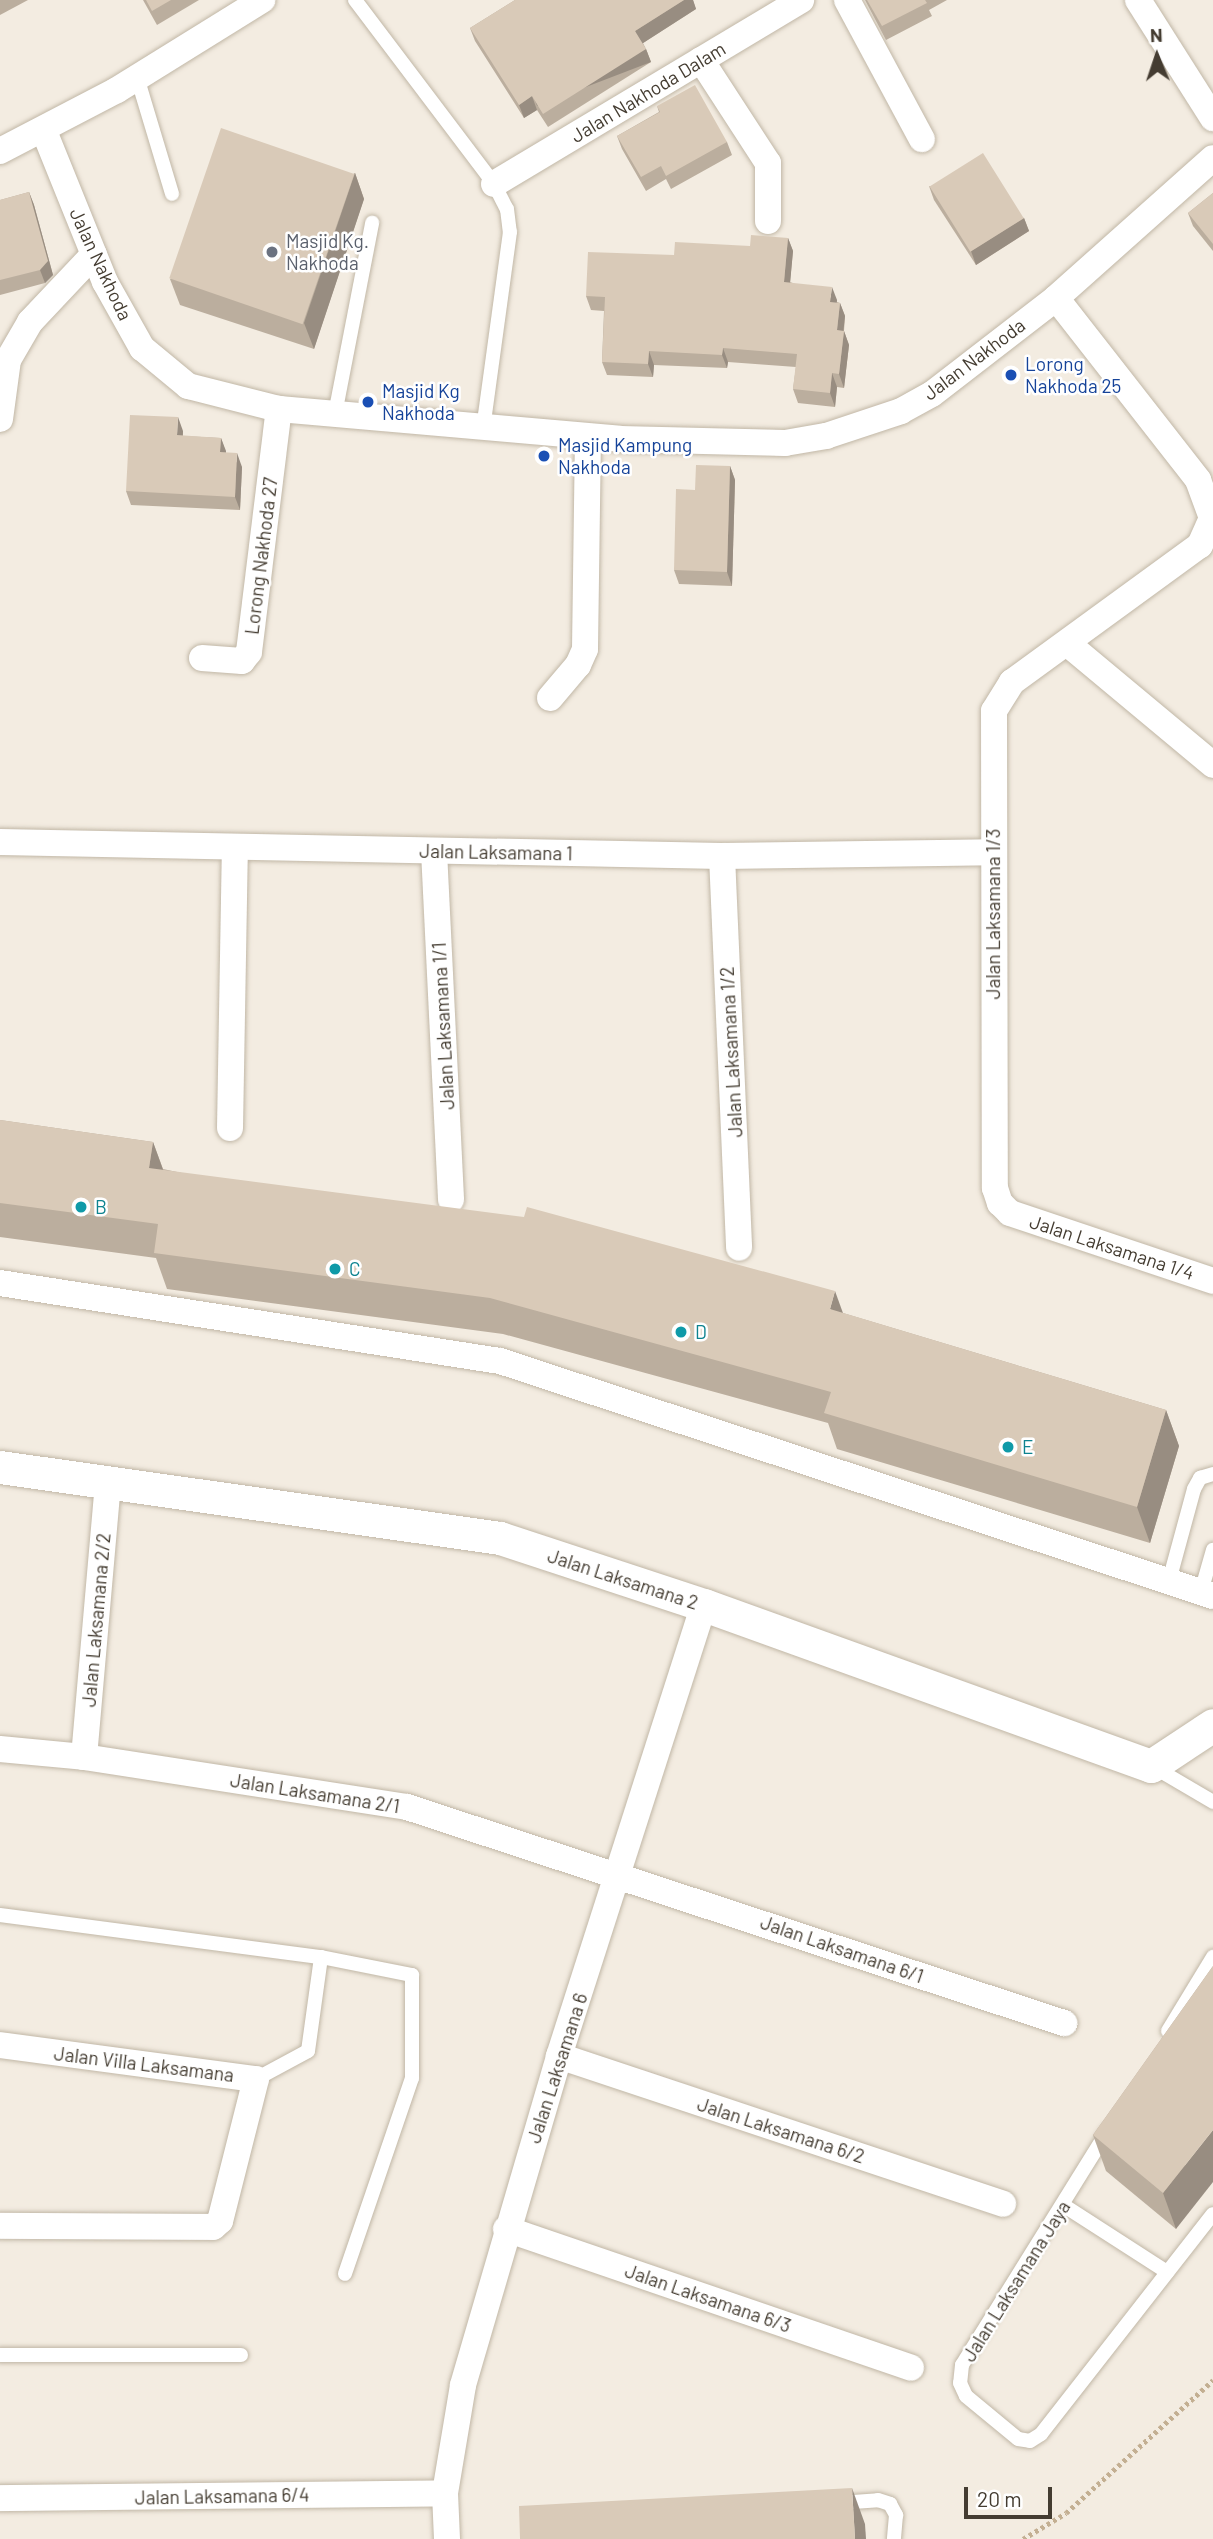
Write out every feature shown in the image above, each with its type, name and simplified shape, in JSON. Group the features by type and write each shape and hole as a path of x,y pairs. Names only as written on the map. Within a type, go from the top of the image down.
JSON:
{"street":[{"path":"0,151 44,131 262,0"},
{"name":"Jalan Nakhoda Dalam","path":"494,184 801,0"},
{"path":"847,0 922,139"},
{"path":"1138,0 1213,118"},
{"path":"701,60 768,163 768,221"},
{"name":"Jalan Nakhoda","path":"44,131 94,254 142,348 162,368 188,386 279,409 588,437 785,443 867,425 932,394 1056,298 1213,158"},
{"path":"0,419 8,360 30,322 94,254"},
{"path":"1056,298 1198,480 1212,517 1200,545 1068,644 1213,765"},
{"name":"Lorong Nakhoda 27","path":"202,658 242,661 249,652 279,409"},
{"path":"550,698 578,665 585,649 588,437"},
{"name":"Jalan Laksamana 1/3","path":"1010,1213 1000,1203 995,1188 994,711 1012,682 1068,644"},
{"name":"Jalan Laksamana 1","path":"0,842 722,856 993,852"},
{"path":"230,1128 235,847"},
{"name":"Jalan Laksamana 1/1","path":"434,851 451,1200"},
{"name":"Jalan Laksamana 1/2","path":"722,856 739,1248"},
{"name":"Jalan Laksamana 1/4","path":"1010,1213 1213,1281"},
{"path":"0,1283 500,1361 1207,1594"},
{"name":"Jalan Laksamana 2","path":"0,1467 500,1538 704,1605 1151,1766"},
{"name":"Jalan Laksamana 2/2","path":"84,1757 108,1483"},
{"name":"Jalan Laksamana 6","path":"447,2539 445,2493 463,2385 506,2229 559,2056 621,1875 704,1605"},
{"path":"1151,1766 1213,1725"},
{"name":"Jalan Laksamana 2/1","path":"0,1749 84,1757 407,1807 621,1875"},
{"name":"Jalan Laksamana 6/1","path":"621,1875 1064,2023"},
{"name":"Jalan Villa Laksamana","path":"0,2045 256,2078 220,2221 213,2227 0,2226"},
{"name":"Jalan Laksamana 6/2","path":"559,2056 1003,2204"},
{"name":"Jalan Laksamana 6/3","path":"506,2229 911,2368"},
{"name":"Jalan Laksamana 6/4","path":"0,2498 445,2493"}],"lane":[{"path":"355,0 494,184 507,209 510,232 483,428"},
{"path":"137,77 172,194"},
{"path":"335,414 372,223"},
{"path":"1170,1581 1194,1489 1200,1478 1213,1474"},
{"path":"1207,1594 1213,1550"},
{"path":"1151,1766 1213,1802"},
{"path":"0,1915 321,1957 402,1970 412,1975 412,2078 345,2274"},
{"path":"256,2078 308,2051 321,1957"},
{"path":"1163,2041 1213,1957"},
{"name":"Jalan Laksamana Jaya","path":"1119,2112 962,2365 960,2383 966,2396 1018,2439 1030,2441 1041,2434 1213,2214"},
{"path":"1063,2205 1167,2273"},
{"path":"0,2356 241,2355"},
{"path":"824,2504 878,2500 890,2504 896,2515 894,2539"}],"path":[{"path":"1023,2539 1066,2512 1213,2380"}],"building":[{"path":"146,0 171,0 152,11"},
{"path":"515,0 684,0 635,31 646,49 543,114 532,96 519,105 470,28"},
{"path":"867,0 925,0 927,3 882,26"},
{"path":"695,85 727,142 666,176 661,166 641,177 617,136 660,112 657,106"},
{"name":"Masjid Kg. Nakhoda","path":"221,128 354,174 303,324 169,278"},
{"path":"983,153 1024,218 970,252 930,186"},
{"path":"29,192 48,261 40,270 0,280 0,200"},
{"path":"1213,193 1213,244 1188,213"},
{"path":"751,235 788,238 784,282 832,287 830,302 840,303 837,330 844,331 839,374 832,373 830,393 793,389 797,354 723,348 722,355 649,351 648,364 602,362 605,297 586,296 588,252 674,255 675,242 750,246"},
{"path":"130,415 178,417 177,435 221,438 220,452 237,453 235,497 126,491"},
{"path":"696,465 730,466 727,572 674,570 676,489 695,490"},
{"path":"0,1120 153,1142 149,1168 524,1217 527,1207 835,1291 830,1309 1166,1410 1137,1507 824,1413 831,1392 490,1298 154,1253 158,1224 0,1203"},
{"path":"1213,1966 1213,2130 1163,2193 1093,2135"},
{"path":"852,2488 855,2539 520,2539 519,2506"}],"place":[{"name":"Masjid Kg. Nakhoda","path":"272,252"},
{"name":"Lorong Nakhoda 25","path":"1011,375"},
{"name":"Masjid Kg Nakhoda","path":"368,402"},
{"name":"Masjid Kampung Nakhoda","path":"544,456"},
{"name":"B","path":"81,1207"},
{"name":"C","path":"335,1269"},
{"name":"D","path":"681,1332"},
{"name":"E","path":"1008,1447"}]}
